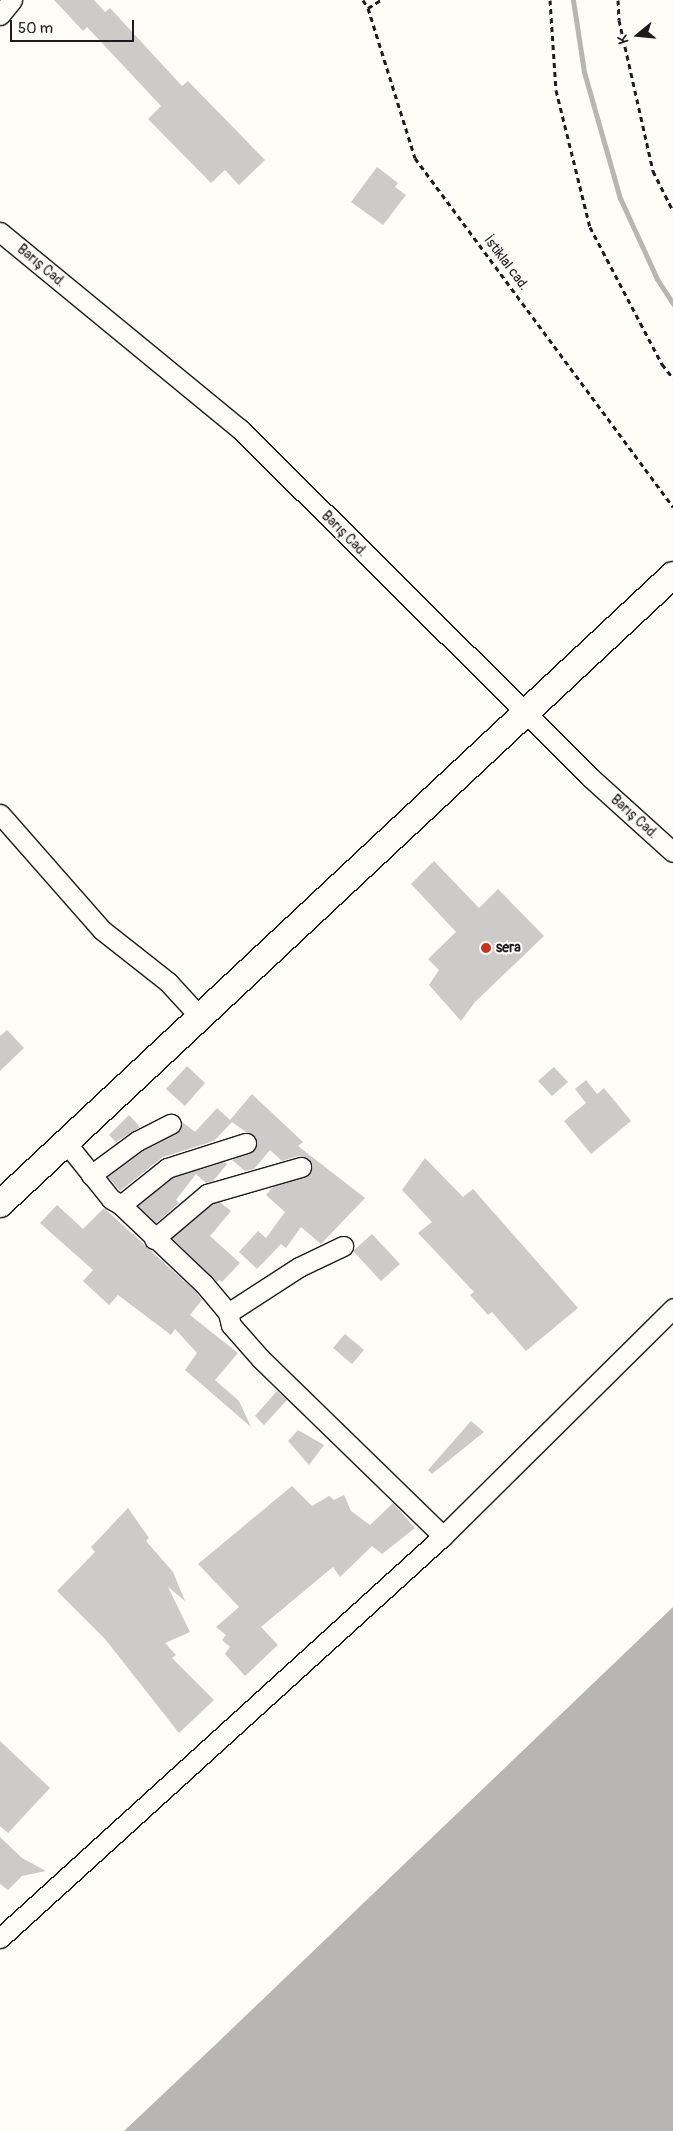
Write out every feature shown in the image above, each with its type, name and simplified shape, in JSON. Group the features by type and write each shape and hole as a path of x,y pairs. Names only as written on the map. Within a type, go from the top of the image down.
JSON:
{"main road":[{"path":"0,1204 202,1018 673,575"}],"street":[{"path":"0,15 12,0"},
{"name":"Barış Cad.","path":"0,232 240,429 526,714 673,852"},
{"path":"0,814 102,930 168,982 202,1018"},
{"path":"91,1175 137,1141 171,1124"},
{"path":"121,1205 167,1168 246,1143"},
{"path":"67,1144 111,1199 121,1205 204,1284 228,1314 231,1325 262,1359 443,1536"},
{"path":"154,1238 207,1194 301,1167"},
{"path":"228,1314 299,1267 343,1246"},
{"path":"0,1938 443,1536 673,1308"}],"path":[{"path":"363,0 368,8 381,0"},
{"path":"550,0 556,90 590,227 662,364 673,378"},
{"path":"618,0 619,20 653,171 673,211"},
{"name":"İstiklal cad.","path":"368,8 415,158 673,508"}],"shaded area":[{"path":"673,1607 673,2131 124,2131 213,2047"}],"building":[{"path":"54,0 94,0 105,12 110,8 182,86 188,81 265,160 239,185 225,170 211,183 148,119 161,106 87,27 83,31"},
{"path":"377,167 398,183 395,187 406,195 383,225 351,202"},
{"name":"sera","path":"434,861 479,908 498,889 544,936 475,1002 461,1021 429,985 439,970 428,959 456,932 411,884"},
{"path":"7,1030 24,1048 0,1071 0,1036"},
{"path":"187,1066 205,1083 185,1106 166,1089"},
{"path":"554,1067 568,1082 552,1096 538,1081"},
{"path":"586,1080 597,1094 604,1088 631,1121 591,1154 564,1121 586,1103 575,1089"},
{"path":"252,1094 303,1142 298,1146 365,1198 321,1244 301,1227 286,1248 281,1244 257,1269 239,1252 258,1231 266,1238 285,1212 266,1195 273,1187 309,1175 312,1164 308,1159 298,1156 282,1161 270,1150 254,1169 245,1171 232,1160 254,1151 257,1140 232,1122 214,1141 163,1157 120,1191 108,1177 143,1151 176,1134 181,1121 195,1132 217,1108 230,1120"},
{"path":"129,1115 140,1127 116,1142 109,1135"},
{"path":"425,1158 463,1197 473,1189 578,1308 526,1351 492,1312 488,1315 470,1295 474,1292 418,1233 432,1222 402,1190"},
{"path":"224,1162 227,1164 213,1181 206,1183 196,1174 176,1200 179,1203 156,1223 138,1206 172,1178"},
{"path":"220,1202 231,1211 210,1236 240,1263 222,1282 219,1280 217,1282 172,1238 212,1204"},
{"path":"57,1205 83,1229 104,1208 196,1292 202,1300 190,1315 238,1353 215,1380 239,1401 251,1427 185,1370 197,1353 175,1329 171,1335 118,1295 109,1305 83,1281 93,1270 40,1223"},
{"path":"372,1234 400,1264 381,1281 353,1251"},
{"path":"345,1334 364,1350 352,1364 333,1348"},
{"path":"277,1391 287,1400 264,1425 255,1416"},
{"path":"471,1421 484,1432 432,1474 428,1470"},
{"path":"298,1430 324,1445 309,1465 288,1441"},
{"path":"292,1486 312,1506 329,1496 334,1500 344,1495 351,1511 370,1525 393,1503 415,1528 382,1554 372,1546 340,1577 333,1567 261,1627 278,1645 245,1676 225,1654 230,1647 222,1640 226,1635 216,1627 239,1607 198,1564"},
{"path":"128,1508 149,1538 146,1541 173,1572 185,1601 168,1587 190,1632 165,1643 176,1655 172,1658 214,1700 179,1733 105,1639 57,1591 95,1552 91,1547"},
{"path":"0,1741 50,1788 8,1833 0,1826"},
{"path":"0,1837 22,1858 46,1871 22,1876 8,1890 0,1884"}],"waterway":[{"path":"573,0 584,72 620,198 657,279 673,304"}],"place":[{"name":"sera","path":"486,948"}]}
